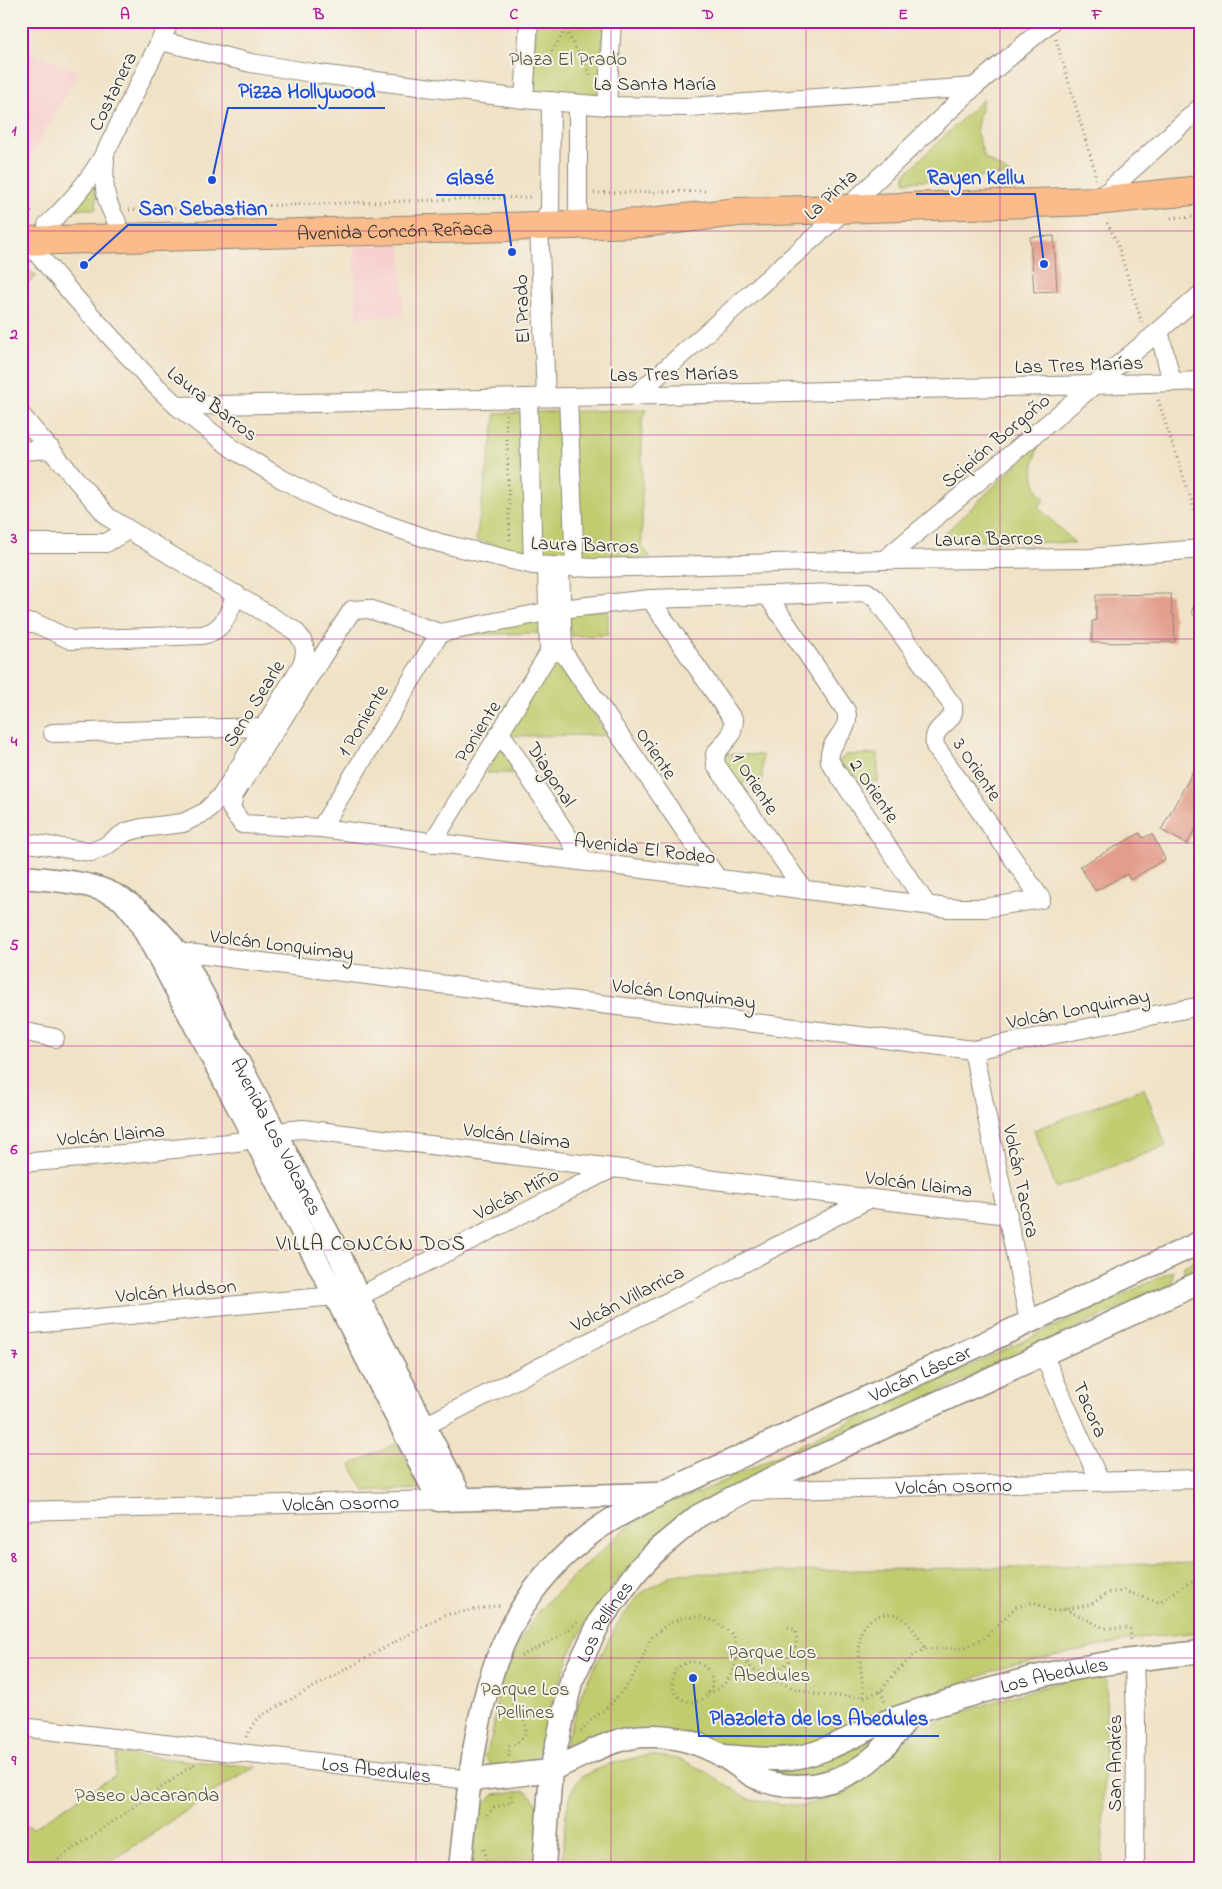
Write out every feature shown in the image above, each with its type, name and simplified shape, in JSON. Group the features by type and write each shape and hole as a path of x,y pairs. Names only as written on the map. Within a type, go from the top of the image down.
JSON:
{"main road":[{"name":"Avenida Concón Reñaca","path":"33,230 113,216 546,210 577,217 641,223 738,212 1096,201 1201,190"},
{"name":"Avenida Concón Reñaca","path":"1096,201 1137,206 1201,209"},
{"name":"Avenida Concón Reñaca","path":"33,230 546,210"}],"street":[{"name":"Costanera","path":"33,230 77,196 93,174 105,154 170,21"},
{"path":"524,99 529,21"},
{"path":"607,106 612,21"},
{"name":"La Pinta","path":"635,396 846,209 974,87 1052,21"},
{"name":"La Santa María","path":"161,41 252,63 319,74 524,99 607,106 690,108 974,87"},
{"name":"El Prado","path":"546,398 546,210 551,101"},
{"path":"577,217 578,104"},
{"path":"1096,201 1201,108"},
{"name":"Costanera","path":"105,154 103,185 113,216"},
{"name":"Laura Barros","path":"33,230 78,302 152,382 177,406 236,451 282,479 331,505 422,537 510,561 554,567 1090,558 1200,554"},
{"name":"Scipión Borgoño","path":"884,560 1201,294"},
{"name":"Las Tres Marías","path":"1159,331 1172,382"},
{"name":"Las Tres Marías","path":"177,406 1201,381"},
{"path":"556,653 554,567 568,397"},
{"path":"528,398 554,567"},
{"name":"Seno Searle","path":"21,415 108,517 295,630 305,648 303,662 222,794 214,804 194,819 171,826 134,829 118,836 104,847 91,852 21,842"},
{"path":"21,451 51,449"},
{"path":"21,543 106,543 128,530"},
{"name":"3 Oriente","path":"766,595 867,592 876,599 953,706 951,718 935,734 935,746 1041,899"},
{"path":"21,623 35,623 70,640 202,635 209,634 222,625 236,594"},
{"path":"440,633 555,610 650,599 766,595"},
{"name":"2 Oriente","path":"766,595 846,711 848,723 830,748 830,762 927,905"},
{"name":"1 Oriente","path":"650,599 734,721 731,735 715,754 716,766 804,890"},
{"name":"Avenida El Rodeo","path":"440,633 369,609 352,610 234,794 231,808 242,824 321,828 956,908 985,908 1041,899"},
{"name":"1 Poniente","path":"321,828 440,633"},
{"name":"Poniente","path":"432,843 501,734 556,653"},
{"name":"Oriente","path":"556,653 717,878"},
{"path":"53,733 262,727"},
{"name":"Diagonal","path":"501,734 584,862"},
{"name":"Avenida Los Volcanes","path":"21,876 92,886 111,893 122,899 170,957 265,1136 340,1258 415,1431 438,1500"},
{"name":"Volcán Lonquimay","path":"170,957 198,955 973,1050 1201,1006"},
{"path":"21,1031 56,1038"},
{"name":"Volcán Tacora","path":"973,1050 1029,1321"},
{"name":"Volcán Llaima","path":"21,1163 124,1155 265,1136 288,1129 303,1129 1008,1215"},
{"name":"Avenida Los Volcanes","path":"265,1136 335,1296 415,1431 462,1499"},
{"name":"Volcán Miño","path":"358,1297 613,1168"},
{"name":"Volcán Villarrica","path":"415,1431 869,1199"},
{"name":"Volcán Láscar","path":"660,1494 1201,1242"},
{"name":"Volcán Láscar","path":"745,1491 1201,1282"},
{"name":"Volcán Hudson","path":"21,1325 335,1296"},
{"name":"Tacora","path":"1044,1354 1100,1482"},
{"name":"Volcán Osorno","path":"745,1491 1201,1479"},
{"name":"Los Pellines","path":"544,1868 571,1682 601,1619 637,1571 658,1549 698,1516 745,1491"},
{"path":"460,1868 470,1780 481,1714 493,1667 513,1622 542,1579 580,1542 602,1526 660,1494"},
{"name":"Volcán Osorno","path":"21,1511 660,1494"},
{"name":"Los Abedules","path":"722,1756 766,1759 791,1758 835,1745 912,1713 1056,1672 1134,1659 1201,1652"},
{"name":"San Andrés","path":"1134,1659 1136,1721 1135,1868"},
{"name":"Los Abedules","path":"21,1727 470,1780 510,1776 559,1766 624,1738 670,1736 690,1741 722,1756 754,1777 775,1784 796,1787 819,1785 862,1766 875,1756 912,1713"}],"path":[{"path":"561,21 607,106"},
{"path":"542,68 571,21"},
{"path":"113,216 540,197 546,210"},
{"path":"21,212 33,230"},
{"path":"1152,383 1201,530"},
{"path":"505,398 510,561"},
{"path":"738,1653 762,1674 793,1688 818,1695 864,1696 881,1691 896,1672 914,1655 926,1649 963,1648 984,1638 1016,1607 1034,1602 1051,1611 1090,1604 1108,1593 1124,1591 1159,1602 1189,1583 1201,1580"},
{"path":"236,1752 259,1717 444,1615 526,1601"},
{"path":"1065,1608 1104,1628 1130,1628 1134,1659"},
{"path":"864,1696 860,1635 869,1620 884,1614 898,1614 909,1624 926,1649"},
{"path":"559,1766 566,1750 590,1721 609,1706 629,1683 641,1662 651,1638 668,1624 684,1617 701,1617 714,1621 734,1636 738,1653 731,1677 721,1688 702,1699 694,1702 679,1697 672,1686 675,1670 680,1665 691,1661 703,1664 710,1673 712,1680 707,1695"},
{"path":"762,1674 782,1668 794,1654 797,1639 795,1630 788,1627"},
{"path":"46,1868 216,1750"}],"shaded area":[{"path":"21,50 79,71 21,173"},
{"path":"401,245 403,316 357,318 354,246"}],"green space":[{"name":"Plaza El Prado","path":"536,21 604,21 599,99 531,94"},
{"path":"983,99 976,131 985,158 1011,175 905,182 905,174"},
{"path":"96,183 96,209 74,209"},
{"path":"21,265 37,276 21,289"},
{"path":"647,410 642,419 642,547 651,557 624,561 555,560 476,540 496,413"},
{"path":"1039,443 1033,472 1036,486 1045,499 1038,507 1075,543 938,540"},
{"path":"608,610 608,635 571,636 568,612"},
{"path":"542,618 542,633 458,635"},
{"path":"554,659 560,659 607,735 514,736 509,731"},
{"path":"501,747 517,773 486,773"},
{"path":"727,754 762,755 762,783 738,783 721,758"},
{"path":"878,754 878,782 855,783 839,761 846,755"},
{"path":"1144,1088 1166,1146 1056,1188 1034,1130"},
{"path":"1201,1258 1201,1271 1183,1279 1184,1266"},
{"name":"Parque Los Pellines","path":"1173,1271 1172,1284 701,1503 619,1577 587,1622 573,1647 554,1696 545,1745 533,1759 495,1769 484,1757 492,1737 498,1691 505,1669 515,1648 539,1610 622,1532 663,1503 692,1496"},
{"path":"397,1443 421,1489 364,1491 351,1465"},
{"name":"Parque Los Abedules","path":"1201,1563 1201,1632 1139,1638 1008,1666 940,1691 907,1709 821,1744 744,1753 691,1734 560,1759 584,1687 618,1623 640,1594 673,1574"},
{"path":"1099,1676 1107,1681 1102,1868 562,1868 566,1813 572,1790 581,1777 609,1764 649,1755 680,1759 708,1773 750,1800 802,1806 847,1792 921,1727 993,1702 1063,1681"},
{"path":"891,1727 852,1762 812,1776 771,1776 754,1766 786,1770 843,1751"},
{"name":"Paseo Jacaranda","path":"117,1754 256,1767 220,1788 102,1868 21,1868 21,1823 33,1828 115,1775"},
{"path":"526,1790 541,1808 536,1868 471,1868 479,1809 495,1794"}],"building":[{"path":"1054,236 1057,291 1034,292 1030,237"},
{"path":"1171,594 1175,642 1092,643 1092,621 1096,621 1096,595"},
{"path":"1201,757 1201,819 1187,844 1161,830"},
{"path":"1140,833 1143,838 1152,834 1165,859 1130,880 1127,874 1095,891 1080,866"}],"place":[{"name":"Pizza Hollywood","path":"212,180"},
{"name":"Glasé","path":"512,252"},
{"name":"Rayen Kellu","path":"1044,264"},
{"name":"San Sebastian","path":"84,265"},
{"name":"Plazoleta de los Abedules","path":"693,1678"}],"district":[{"name":"VILLA CONCÓN DOS","path":"371,1243"}]}
